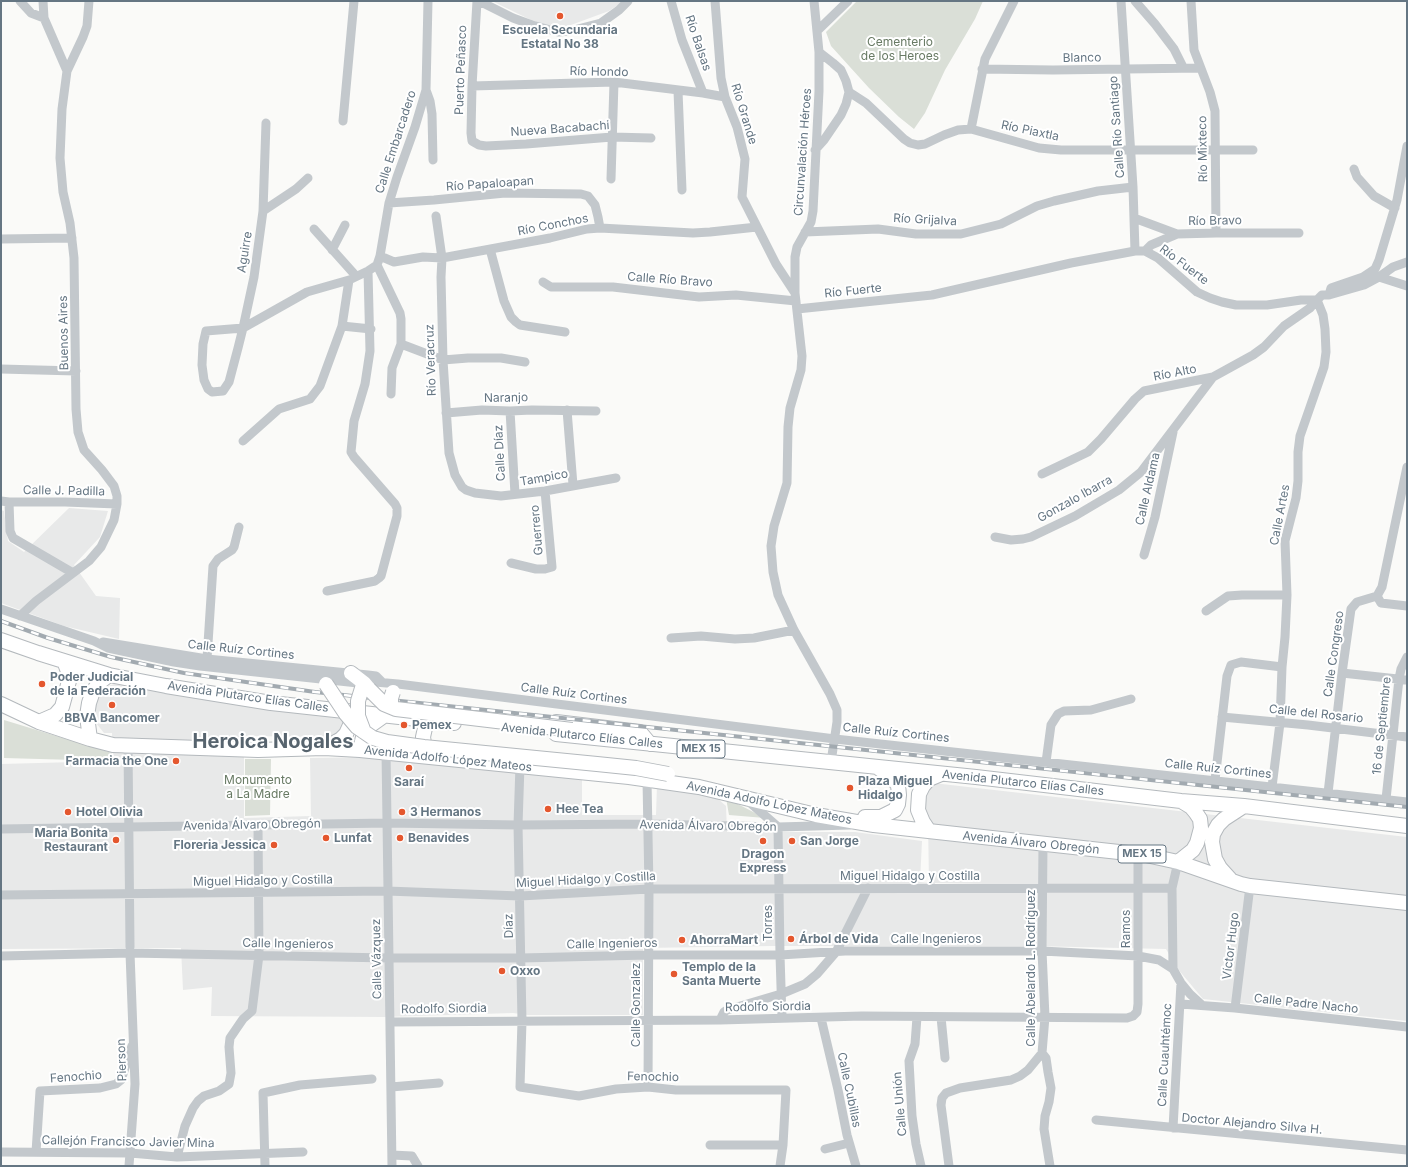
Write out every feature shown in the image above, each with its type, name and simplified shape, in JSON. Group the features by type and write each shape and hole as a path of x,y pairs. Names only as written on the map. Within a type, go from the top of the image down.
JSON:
{"highway":[{"path":"1,633 56,653 115,671 210,690 314,703 325,700 606,727 640,732 650,744"},
{"name":"Avenida Plutarco Elías Calles","path":"1,640 109,675 271,703 352,711 388,711 431,720 976,777 1181,801 1244,806 1407,826"},
{"path":"39,722 54,715 62,707 70,681 64,661"},
{"path":"351,673 378,685 391,698 388,711 371,725 363,737 360,750"},
{"path":"90,739 87,716 89,703 93,691 100,682 109,675"},
{"path":"325,681 346,714 357,727 373,738 402,744 636,768 684,778 699,787"},
{"path":"378,685 380,700 388,711"},
{"path":"364,733 358,716 358,701 378,685"},
{"name":"Avenida Adolfo López Mateos","path":"1,704 39,722 113,745 258,750 324,748 386,752 520,765 699,787 816,815 874,825"},
{"path":"324,748 341,739 346,734 350,728 352,711"},
{"path":"388,711 415,712 629,737 642,740 650,744"},
{"path":"431,720 425,728 423,737 425,749 431,757"},
{"path":"787,808 808,809 853,817 881,817 894,810 898,804 899,795 898,786 891,777 876,767"},
{"path":"929,831 918,810 918,794 929,779 941,774"},
{"path":"1181,801 1196,812 1200,819 1201,828 1206,834 1215,860 1232,881"},
{"path":"1178,862 1193,850 1206,834 1224,819 1244,806"},
{"name":"Avenida Álvaro Obregón","path":"874,825 1138,854 1178,862 1250,886 1407,903"}],"street":[{"path":"20,1 31,13 44,18"},
{"path":"43,1 44,18 67,71"},
{"path":"343,121 354,1"},
{"name":"Calle Embarcadero","path":"368,271 376,265 380,256 389,203 418,120 426,90 428,1"},
{"path":"478,1 513,18 558,32 570,31 601,23 619,10 628,1"},
{"name":"Puerto Peñasco","path":"472,140 472,86 478,1"},
{"name":"Río Balsas","path":"671,1 682,40 703,93"},
{"name":"Río Grande","path":"715,1 718,61 725,97 737,127 745,159 742,197 796,301"},
{"name":"Circunvalación Héroes","path":"814,1 819,52 819,91 813,211 811,222 797,247 795,257 796,301 802,356 801,370 789,414 787,483 774,526 771,546 773,572 778,596 794,630 830,694 837,710 837,722 831,762"},
{"path":"817,31 848,1"},
{"path":"971,130 982,69 989,48 1014,1"},
{"name":"Calle Río Santiago","path":"1121,1 1131,151 1135,251"},
{"path":"1135,1 1174,49 1183,67"},
{"name":"Río Mixteco","path":"1191,1 1194,50 1215,111 1216,233"},
{"name":"Buenos Aires","path":"20,616 36,601 89,560 101,547 114,520 117,504 117,496 114,486 84,450 79,439 76,408 75,281 72,238 63,192 60,158 62,109 67,71 85,32 90,3"},
{"path":"815,150 824,140 841,114 846,104 849,92 841,70 819,52"},
{"name":"Blanco","path":"982,69 1053,70 1183,67 1200,68"},
{"path":"611,179 614,82"},
{"name":"Río Hondo","path":"472,86 614,82 725,97"},
{"path":"426,90 430,100 432,114 433,160"},
{"path":"678,91 682,190"},
{"name":"Río Piaxtla","path":"849,92 866,102 904,139 910,143 918,145 926,144 958,130 971,130 1039,148 1061,150 1253,150"},
{"name":"Aguirre","path":"243,328 212,330 206,332 202,365 204,380 208,389 212,392 223,391 229,382 243,328 255,271 263,211 266,123"},
{"name":"Nueva Bacabachi","path":"472,140 479,145 486,146 612,137 651,138"},
{"name":"Río Fuerte","path":"796,301 932,295 1071,263 1135,251 1145,251 1158,258 1197,292 1222,302 1236,305 1267,305 1301,300 1317,300 1322,296 1328,295 1331,288 1363,277 1375,269 1380,260 1396,204 1407,146"},
{"path":"1354,169 1357,177 1374,196 1396,204 1407,200"},
{"path":"263,211 296,189 308,178"},
{"name":"Río Grijalva","path":"805,232 878,229 916,234 961,234 1001,224 1037,206 1054,201 1098,191 1133,187"},
{"name":"Río Papaloapan","path":"389,203 513,192 581,194 591,199 597,210 600,228"},
{"name":"Río Veracruz","path":"436,216 442,258 442,360 449,453 455,475 462,487 475,493"},
{"name":"Río Bravo","path":"1134,218 1177,234 1299,233"},
{"path":"332,250 345,225"},
{"name":"Río Conchos","path":"380,256 386,260 394,262 423,257 442,258 550,238 581,230 600,228 693,233 757,227"},
{"path":"243,441 279,408 310,400 320,386 342,326 353,278 314,229"},
{"path":"1145,251 1151,245 1177,234"},
{"path":"1,239 72,238"},
{"path":"490,249 504,301 511,317 520,325 565,332"},
{"path":"1328,295 1364,285 1379,278 1393,267 1407,262"},
{"path":"376,265 400,313 402,328 401,344 392,368 391,394"},
{"path":"243,328 308,292 353,278 368,271 370,351 365,384 354,421 351,452 395,504 397,508 397,516 381,576 375,581 327,591"},
{"path":"1379,278 1407,286"},
{"name":"Calle Río Bravo","path":"542,282 551,287 613,287 699,297 736,295 796,301"},
{"name":"Río Alto","path":"1042,474 1088,452 1135,399 1144,391 1213,378 1253,355 1284,326 1310,308 1317,300"},
{"name":"Calle Artes","path":"1272,787 1280,722 1282,667 1285,637 1287,595 1285,542 1296,498 1300,436 1324,367 1326,352 1323,315 1317,300"},
{"path":"342,326 370,329"},
{"path":"401,344 442,360 501,358 526,362"},
{"path":"1,368 76,371"},
{"name":"Gonzalo Ibarra","path":"995,537 1011,540 1024,539 1075,516 1110,496 1141,472 1213,378"},
{"name":"Naranjo","path":"446,413 482,410 596,411"},
{"path":"567,410 573,485"},
{"name":"Calle Díaz","path":"510,411 515,494"},
{"name":"Calle Aldama","path":"1144,555 1155,518 1174,429"},
{"path":"1407,467 1382,587 1377,596 1381,603 1407,606"},
{"name":"Tampico","path":"475,493 501,496 545,491 616,478"},
{"name":"Guerrero","path":"511,563 536,569 552,567 545,491"},
{"path":"5,501 12,538 73,573"},
{"name":"Calle J. Padilla","path":"5,501 117,504"},
{"path":"207,659 213,566 218,559 232,550 239,527"},
{"path":"1206,611 1228,596 1287,595"},
{"name":"Calle Congreso","path":"1328,793 1351,609 1357,602 1377,596"},
{"name":"Calle Ruíz Cortines","path":"1,609 94,641 108,648 174,662 325,681 378,685 835,739 1407,802"},
{"path":"671,638 701,636 735,639 754,638 794,630"},
{"name":"Calle Ruíz Cortines","path":"94,641 207,659 351,673"},
{"name":"16 de Septiembre","path":"1386,799 1393,735 1403,679 1401,669 1407,657"},
{"path":"1215,780 1227,676 1231,665 1241,662 1282,667"},
{"path":"1342,673 1403,679"},
{"path":"1046,762 1051,725 1058,714 1064,711 1092,710 1131,699"},
{"name":"Calle del Rosario","path":"1222,717 1336,728 1407,737"},
{"name":"Pierson","path":"128,746 130,950 135,1084 129,1166"},
{"name":"Calle Vázquez","path":"386,752 392,1166"},
{"name":"Díaz","path":"520,765 518,825 522,958 520,1087"},
{"name":"Calle Gonzalez","path":"647,780 649,889 648,1087"},
{"path":"745,799 778,827"},
{"name":"Avenida Álvaro Obregón","path":"1,829 388,823 518,825 648,824 778,827 874,825"},
{"path":"177,1157 185,1126 192,1108 204,1096 226,1087 230,1080 230,1038 252,1010 259,955 258,826"},
{"name":"Torres","path":"778,827 782,1018"},
{"name":"Calle Abelardo L. Rodríguez","path":"949,1166 941,1105 942,1098 946,1093 960,1088 1011,1080 1028,1070 1042,1053 1045,1017 1042,951 1043,844"},
{"name":"Ramos","path":"1138,854 1138,1004"},
{"path":"1178,862 1172,888 1173,969 1181,983 1202,1005"},
{"name":"Víctor Hugo","path":"1235,1008 1250,886"},
{"path":"720,1020 724,1012 727,1010 781,994 805,984 818,974 836,952 868,888"},
{"name":"Miguel Hidalgo y Costilla","path":"1,895 387,892 520,896 649,889 1172,888"},
{"name":"Calle Ingenieros","path":"1,956 130,950 388,958 522,958 648,955 780,955 836,952 1042,951 1138,956 1159,960 1173,969"},
{"name":"Calle Cuauhtémoc","path":"1173,1128 1181,983"},
{"name":"Rodolfo Siordia","path":"390,1022 720,1020 862,1016 1127,1018 1133,1016 1137,1012 1138,1004"},
{"path":"1181,1004 1202,1005"},
{"name":"Calle Padre Nacho","path":"1202,1005 1407,1028"},
{"name":"Calle Unión","path":"917,1017 915,1044 909,1061 912,1116 921,1166"},
{"path":"941,1017 945,1058"},
{"name":"Calle Cubillas","path":"821,1018 849,1144 856,1166"},
{"name":"Fenochio","path":"36,1152 40,1091 94,1089 109,1087 116,1084 121,1080 134,1042"},
{"path":"1042,1053 1046,1058 1051,1088 1045,1116 1044,1129 1050,1166"},
{"path":"265,1166 264,1093 300,1086 372,1079"},
{"path":"391,1087 439,1083"},
{"name":"Fenochio","path":"520,1087 579,1096 616,1089 648,1087 676,1090 786,1090 783,1145"},
{"name":"Doctor Alejandro Silva H.","path":"1096,1120 1407,1150"},
{"path":"825,1149 849,1144"},
{"path":"710,1145 783,1145 780,1166"},
{"name":"Callejón Francisco Javier Mina","path":"1,1152 130,1153 177,1157 303,1152"},
{"path":"392,1155 412,1156 418,1166"}],"shaded area":[{"name":"Escuela Secundaria Estatal No 38","path":"492,1 624,1 609,11 560,29 533,21"},
{"path":"69,508 108,511 100,537 74,565 96,596 120,598 119,639 64,626 1,603 1,510 4,511 8,541 24,552"},
{"path":"114,684 343,719 346,726 342,734 331,737 244,736 244,818 311,816 310,758 376,757 582,776 582,815 656,815 657,785 697,792 717,798 726,806 727,832 855,832 922,841 920,882 929,883 928,822 918,810 922,794 933,783 1407,837 1407,1021 1203,999 1177,968 1166,949 1031,946 772,946 643,948 643,1015 528,1015 513,1013 384,1017 211,1016 212,987 183,990 181,948 1,949 1,764 113,761 112,733 104,733 96,723 93,714 94,701 103,688","holes":["935,883 1033,885 1033,893"]}],"green space":[{"name":"Cementerio de los Heroes","path":"857,1 983,1 975,19 945,70 925,113 914,129 899,117 869,88 831,46 826,32"},
{"path":"4,720 112,753 111,761 4,758"},
{"name":"Monumento a La Madre","path":"245,759 271,759 270,815 245,816"},
{"path":"726,798 765,818 729,815"}],"railway":[{"path":"1,621 48,638 111,657 184,673 315,692 1407,807"}],"place":[{"name":"Escuela Secundaria Estatal No 38","path":"560,16"},
{"name":"Poder Judicial de la Federación","path":"42,684"},
{"name":"BBVA Bancomer","path":"112,705"},
{"name":"Pemex","path":"404,725"},
{"name":"Farmacia the One","path":"176,761"},
{"name":"Saraí","path":"409,768"},
{"name":"Plaza Miguel Hidalgo","path":"850,788"},
{"name":"Hee Tea","path":"548,809"},
{"name":"Hotel Olivia","path":"68,812"},
{"name":"3 Hermanos","path":"402,812"},
{"name":"Lunfat","path":"326,838"},
{"name":"Benavides","path":"400,838"},
{"name":"Maria Bonita Restaurant","path":"116,840"},
{"name":"Dragon Express","path":"763,841"},
{"name":"San Jorge","path":"792,841"},
{"name":"Floreria Jessica","path":"274,845"},
{"name":"Árbol de Vida","path":"791,939"},
{"name":"AhorraMart","path":"682,940"},
{"name":"Oxxo","path":"502,971"},
{"name":"Templo de la Santa Muerte","path":"674,974"}],"district":[{"name":"Heroica Nogales","path":"273,742"}]}
